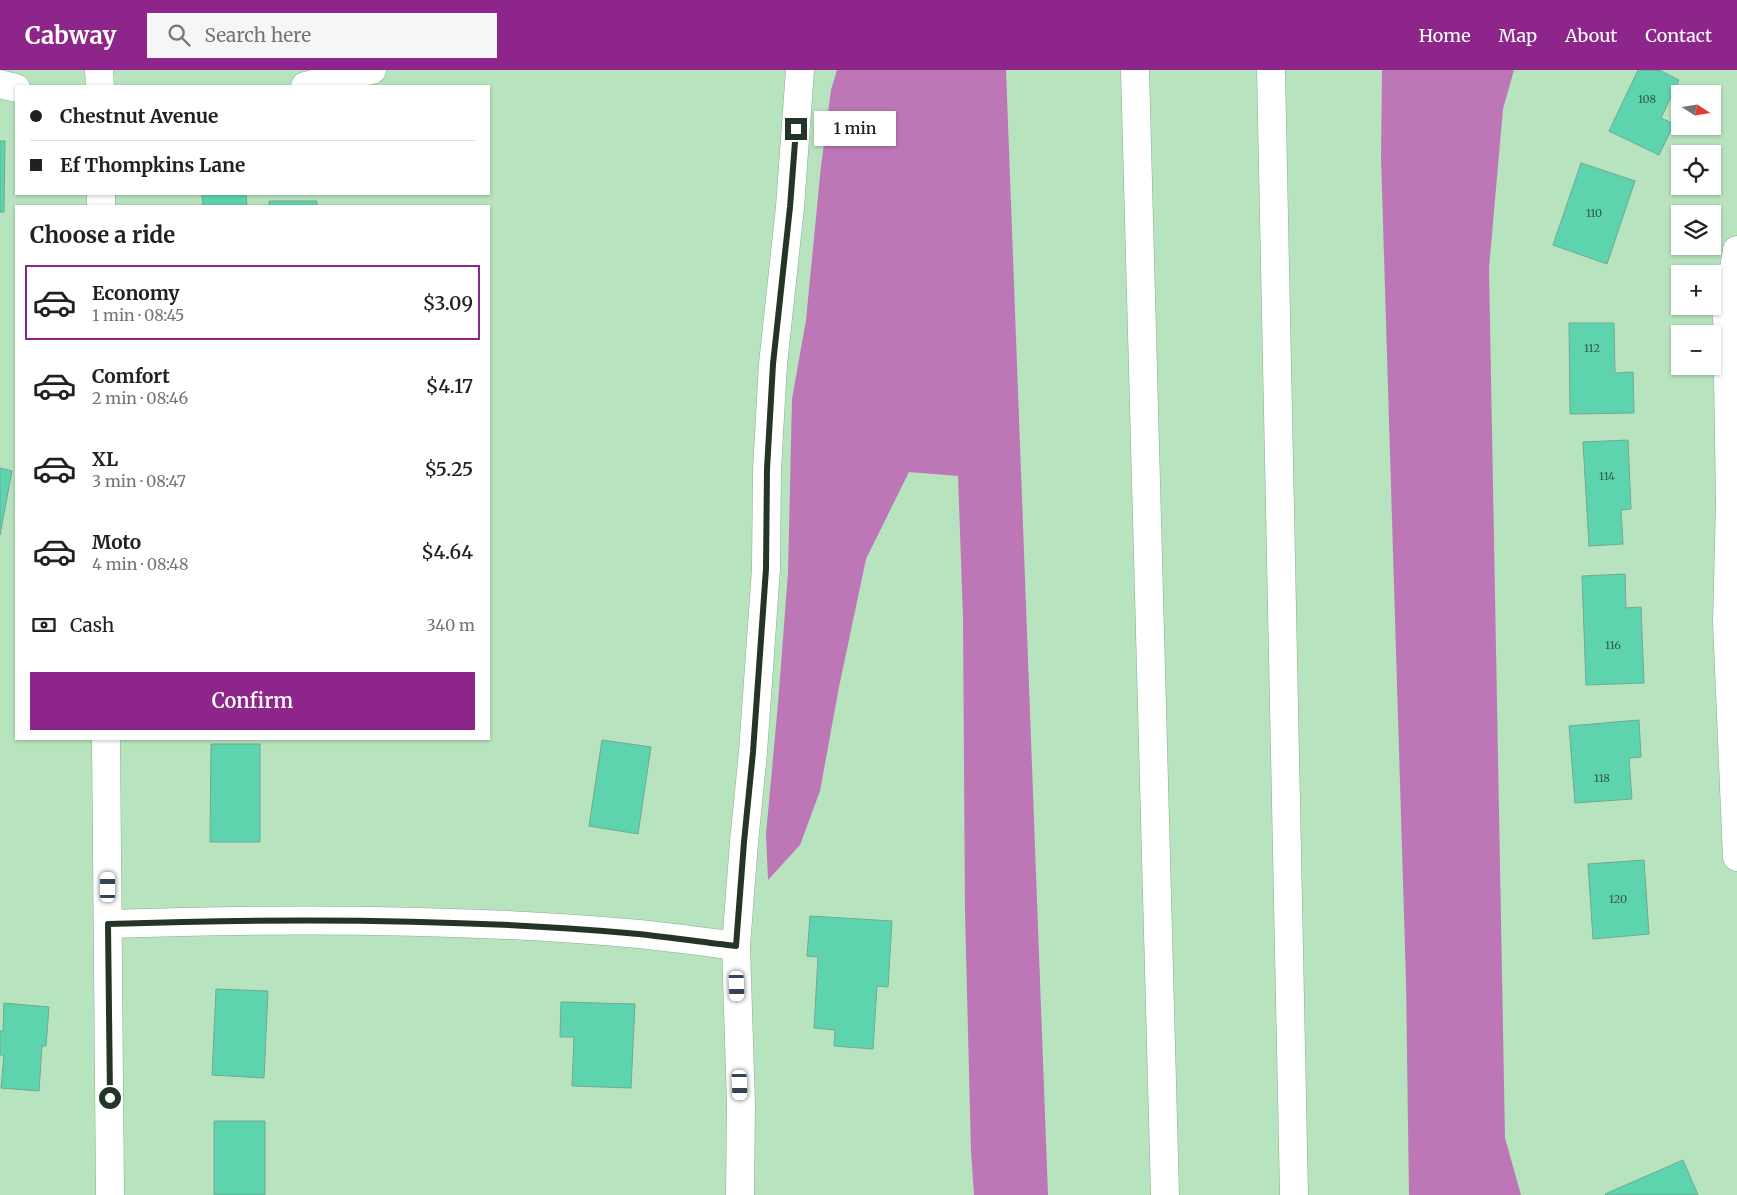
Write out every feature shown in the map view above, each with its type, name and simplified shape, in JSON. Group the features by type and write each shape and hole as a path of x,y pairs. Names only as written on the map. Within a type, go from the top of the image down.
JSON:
{"main road":[{"path":"99,70 100,85"},
{"path":"309,85 372,70"},
{"path":"740,1195 741,1105 736,946 753,752 766,569 767,469 773,364 790,207 800,70"},
{"path":"1136,70 1165,1195"},
{"path":"1271,70 1294,1195"},
{"path":"0,84 15,88"},
{"path":"1737,250 1727,311 1734,504 1727,622 1737,857"},
{"path":"106,740 110,1195"},
{"path":"108,924 181,921 379,921 495,924 627,933 736,946"}],"shaded area":[{"path":"837,70 1006,70 1048,1195 974,1195 971,1151 965,913 963,618 958,476 909,472 866,559 839,687 820,791 800,845 768,880 766,834 788,573 792,399 806,320 821,166 831,90"},
{"path":"1382,70 1514,70 1503,109 1489,268 1505,1138 1521,1195 1409,1195 1406,981 1381,157"}],"building":[{"path":"1638,70 1659,70 1679,80 1677,85 1671,85 1671,97 1661,118 1671,123 1671,130 1659,155 1609,131"},
{"path":"0,141 5,141 4,212 0,212"},
{"path":"1581,163 1635,181 1607,264 1553,245"},
{"path":"202,195 246,195 247,205 203,205"},
{"path":"269,201 317,201 317,205 269,205"},
{"path":"1569,323 1614,323 1615,373 1633,372 1634,413 1570,414"},
{"path":"1628,440 1631,509 1621,510 1623,544 1589,546 1583,442"},
{"path":"0,468 12,471 0,535"},
{"path":"1625,574 1626,608 1641,607 1644,683 1586,685 1582,576"},
{"path":"1639,720 1641,757 1629,758 1632,799 1575,803 1569,726"},
{"path":"602,740 651,747 638,834 589,826"},
{"path":"211,744 260,744 260,842 210,842"},
{"path":"1644,860 1649,934 1593,939 1588,864"},
{"path":"810,916 892,921 888,987 877,986 873,1049 834,1046 835,1030 814,1028 818,957 807,956"},
{"path":"216,989 268,991 264,1078 212,1075"},
{"path":"561,1002 635,1004 631,1088 572,1086 574,1037 560,1037"},
{"path":"4,1003 49,1007 46,1046 42,1046 39,1091 1,1088 4,1055 0,1055 0,1031 3,1031"},
{"path":"214,1121 265,1121 265,1195 214,1195"},
{"path":"1683,1160 1698,1195 1605,1194"}],"route":[{"path":"110,1098 108,924 181,921 379,921 495,924 627,933 736,946 753,752 766,569 767,469 773,364 790,207 796,129"}]}
